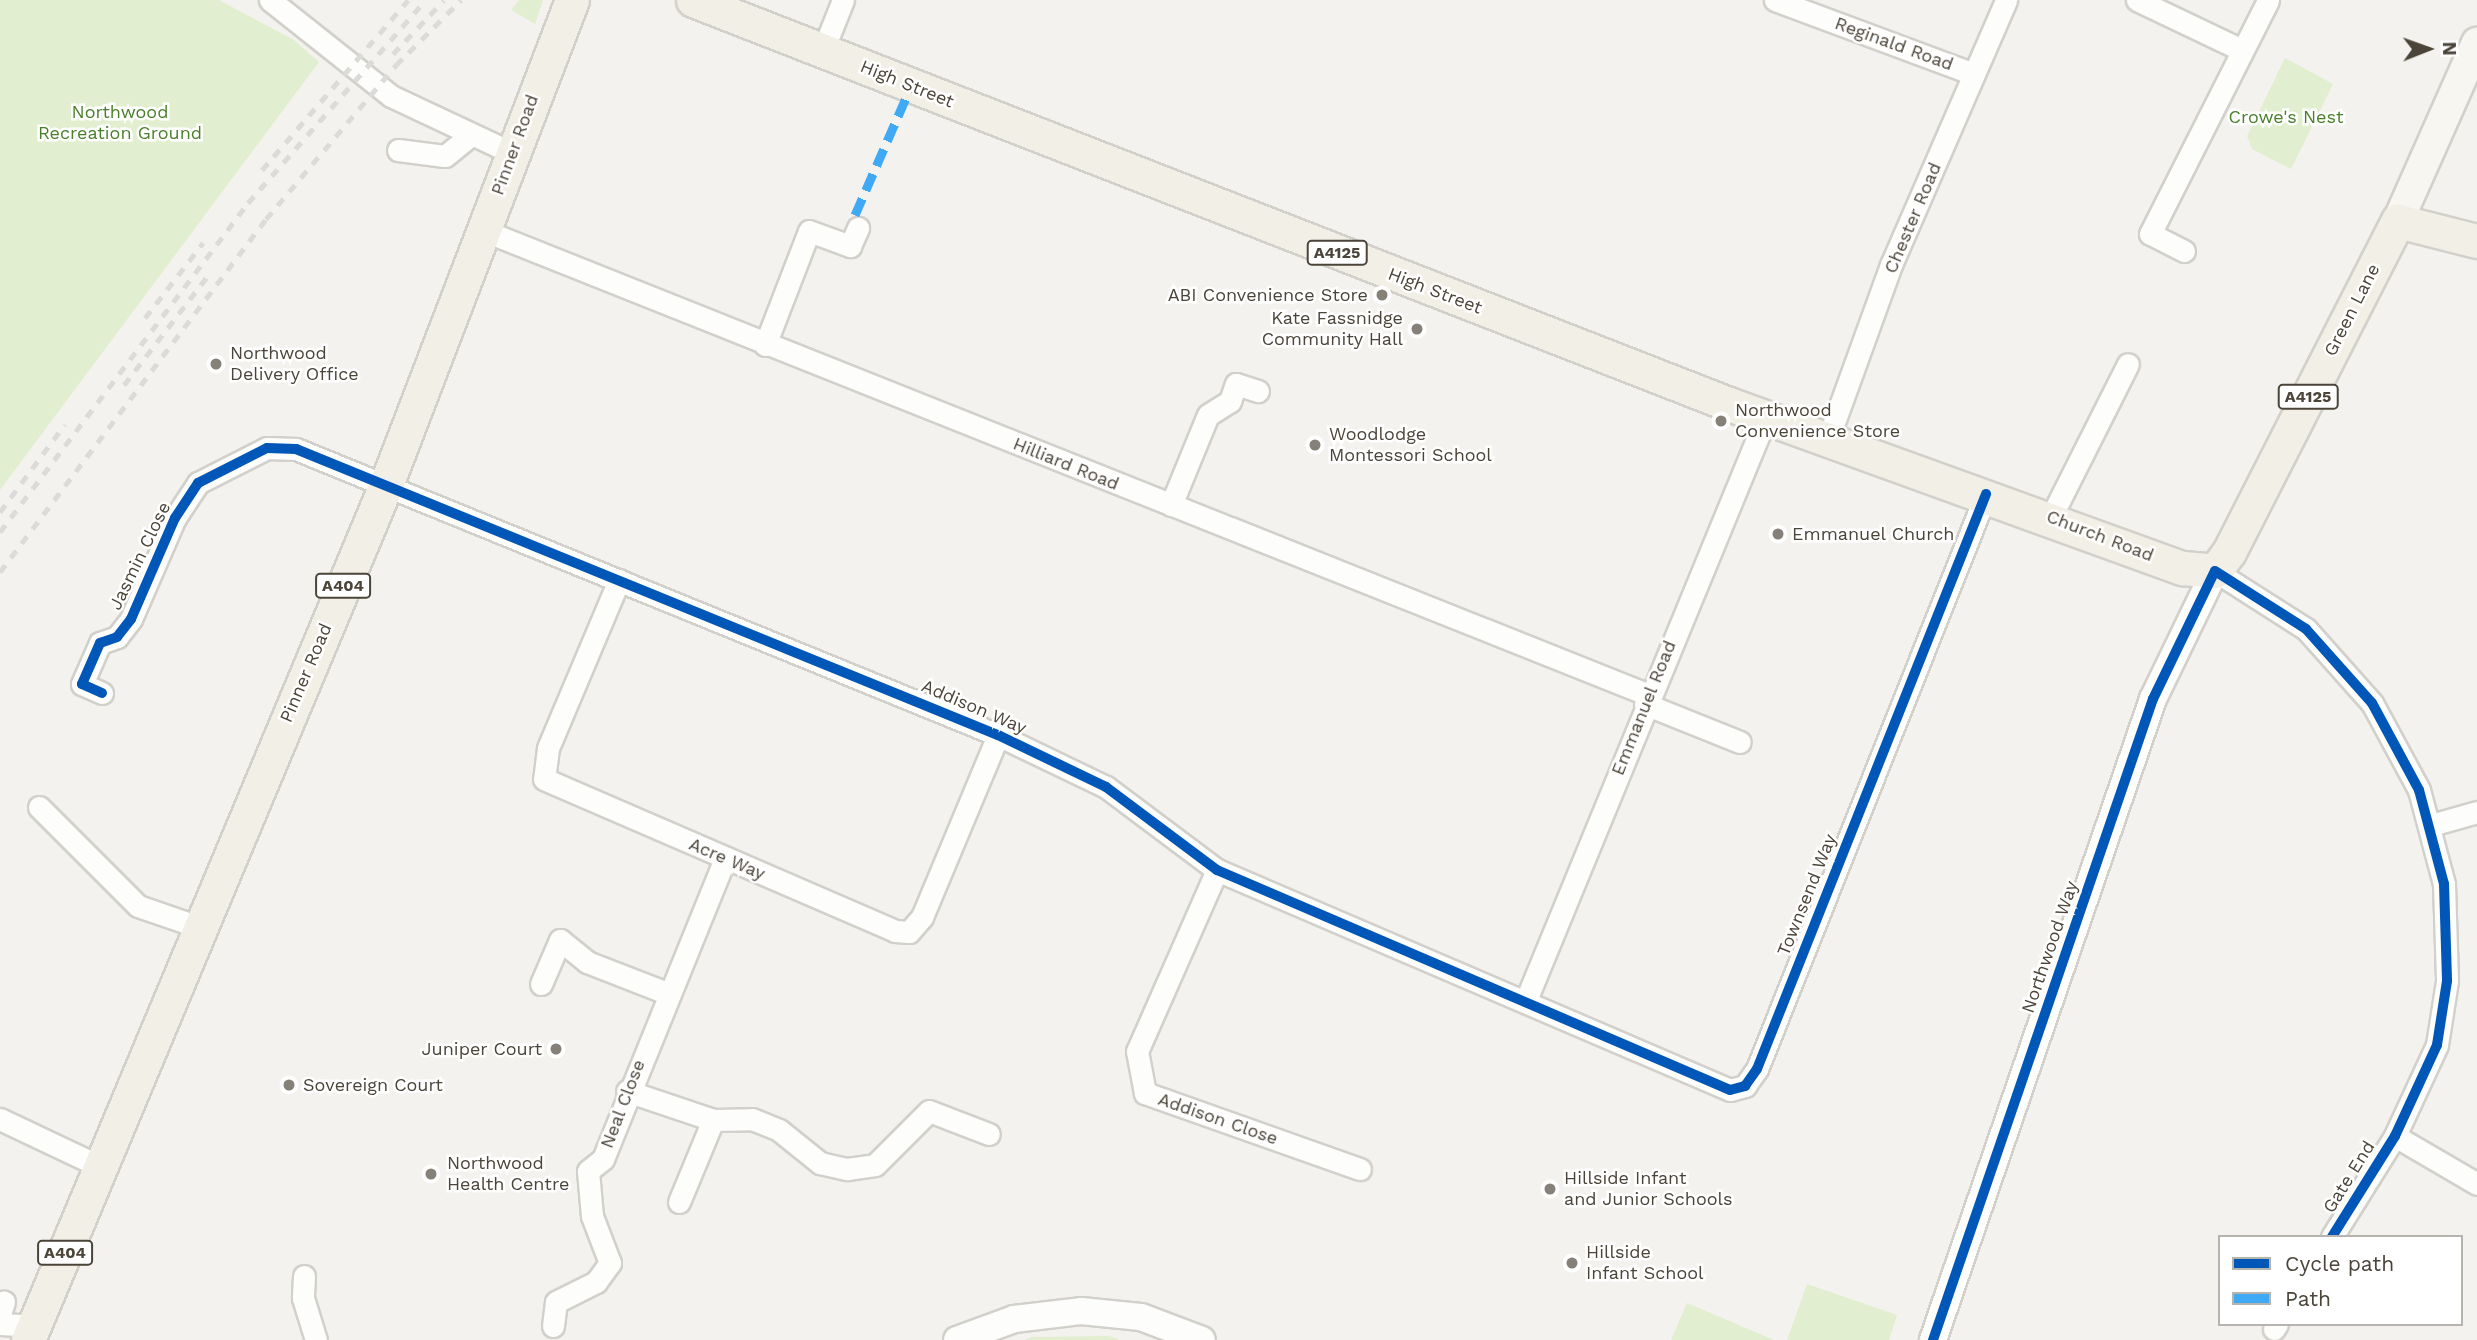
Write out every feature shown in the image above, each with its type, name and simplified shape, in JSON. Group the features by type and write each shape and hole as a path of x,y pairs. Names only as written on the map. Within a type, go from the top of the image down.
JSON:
{"main road":[{"name":"Pinner Road","path":"31,1333 386,485 572,0"},
{"name":"High Street","path":"693,0 1766,417 1986,494"},
{"name":"Green Lane","path":"2215,571 2398,221 2477,43"},
{"path":"2398,221 2477,241"},
{"name":"Church Road","path":"1986,494 2183,568 2215,571"}],"street":[{"path":"270,0 391,96 470,136 512,153"},
{"path":"823,50 843,0"},
{"name":"Reginald Road","path":"1775,0 1974,74"},
{"name":"Chester Road","path":"1828,439 1891,265 2006,0"},
{"path":"2137,0 2242,50"},
{"path":"2184,251 2150,234 2268,0"},
{"path":"398,150 445,156 470,136"},
{"path":"765,345 809,231 850,246 858,228"},
{"name":"Hilliard Road","path":"485,231 1171,505 1647,699 1740,742"},
{"path":"2051,517 2128,364"},
{"path":"1171,505 1208,415 1230,401 1236,384 1258,391"},
{"name":"Emmanuel Road","path":"1526,1000 1647,699 1766,417"},
{"name":"Jasmin Close","path":"102,693 82,684 100,643 117,637 131,619 175,519 198,484 281,446 386,485"},
{"name":"Addison Way","path":"386,485 998,735 1106,787 1217,870 1526,1000"},
{"name":"Townsend Way","path":"1526,1000 1730,1090 1745,1086 1986,494"},
{"name":"Gate End","path":"2215,571 2306,629 2352,677 2401,750 2431,825 2448,916 2447,981 2437,1045 2395,1136 2333,1235"},
{"name":"Northwood Way","path":"1933,1340 2153,699 2215,571"},
{"name":"Acre Way","path":"619,580 548,748 544,779 725,858 909,932 922,917 998,735"},
{"path":"39,807 138,906 199,927"},
{"path":"2431,825 2477,812"},
{"name":"Neal Close","path":"554,1326 556,1302 596,1282 610,1263 592,1216 588,1171 603,1159 627,1091 725,858"},
{"name":"Addison Close","path":"1217,870 1138,1051 1145,1093 1360,1169"},
{"path":"541,984 560,940 587,962 667,993"},
{"path":"627,1091 713,1120 752,1119 779,1130 820,1163 846,1169 875,1165 929,1111 989,1134"},
{"path":"0,1119 101,1167"},
{"path":"679,1202 713,1120"},
{"path":"2395,1136 2477,1184"},
{"path":"304,1276 303,1298 316,1340"},
{"path":"957,1340 1014,1319 1081,1311 1141,1317 1202,1340"},
{"path":"0,1324 31,1333"}],"green space":[{"name":"Northwood Recreation Ground","path":"0,0 219,0 294,40 319,62 0,490"},
{"path":"519,0 543,0 535,24 511,10"},
{"name":"Crowe's Nest","path":"2285,58 2333,84 2291,169 2252,149 2247,136"},
{"path":"1807,1284 1897,1315 1889,1340 1787,1340"},
{"path":"1687,1303 1774,1340 1671,1340"},
{"path":"1109,1336 1120,1340 1024,1340 1031,1337"}],"railway":[{"path":"262,170 408,0"},
{"path":"0,532 248,203 426,0"},
{"path":"393,54 444,0"},
{"path":"0,572 266,219 396,65 461,0"},
{"path":"145,318 203,243"},
{"path":"124,385 207,277"},
{"path":"0,512 65,424"}],"marked path":[{"path":"855,215 911,86"}],"cycle path":[{"path":"102,693 82,684 100,643 117,637 131,619 175,518 198,483 267,448 296,449 998,735 1106,787 1217,870 1730,1090 1745,1086 1757,1069 1986,494"},
{"path":"1933,1340 2153,699 2215,571 2306,629 2372,703 2419,790 2444,884 2447,981 2437,1045 2395,1136 2333,1235"}],"place":[{"name":"ABI Convenience Store","path":"1382,295"},
{"name":"Kate Fassnidge Community Hall","path":"1417,329"},
{"name":"Northwood Delivery Office","path":"216,364"},
{"name":"Northwood Convenience Store","path":"1721,421"},
{"name":"Woodlodge Montessori School","path":"1315,445"},
{"name":"Emmanuel Church","path":"1778,534"},
{"name":"Juniper Court","path":"556,1049"},
{"name":"Sovereign Court","path":"289,1085"},
{"name":"Northwood Health Centre","path":"431,1174"},
{"name":"Hillside Infant and Junior Schools","path":"1550,1189"},
{"name":"Hillside Infant School","path":"1572,1263"}]}
